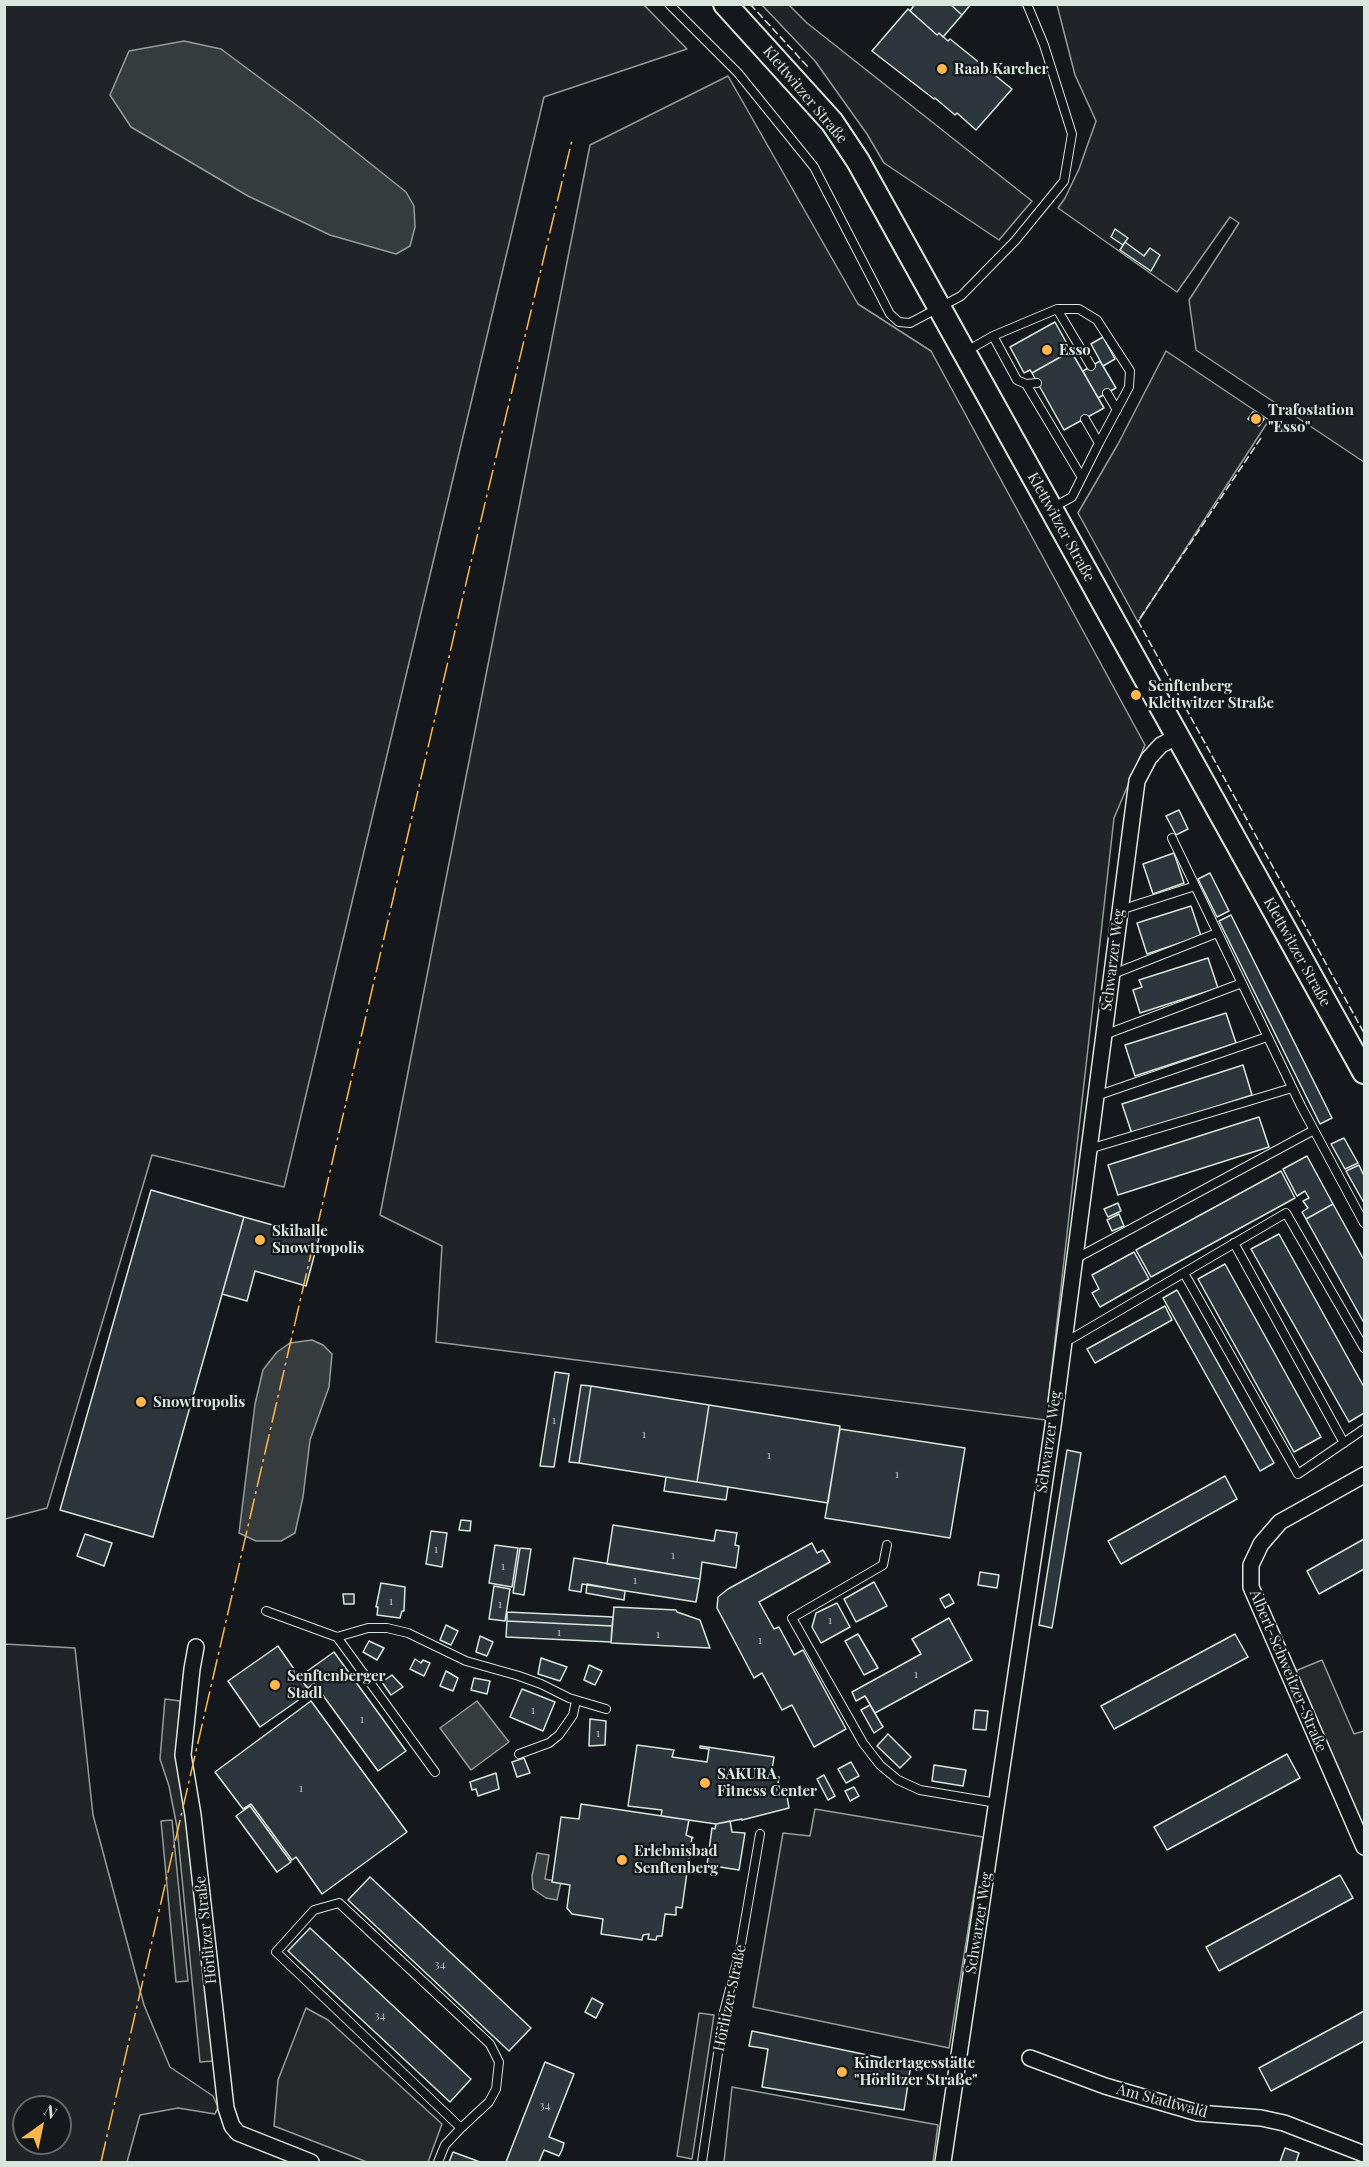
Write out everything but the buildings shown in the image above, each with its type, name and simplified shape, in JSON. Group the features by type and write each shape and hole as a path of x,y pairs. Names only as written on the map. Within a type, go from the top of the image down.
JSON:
{"main road":[{"name":"Klettwitzer Straße","path":"725,4 832,122 858,161 1365,1072"}],"street":[{"name":"Schwarzer Weg","path":"943,2163 1075,1260 1137,781 1149,758 1161,745 1177,737"},
{"name":"Albert-Schweitzer-Straße","path":"1365,1475 1280,1522 1261,1544 1251,1565 1251,1587 1365,1847"},
{"name":"Hörlitzer Straße","path":"196,1647 183,1755 193,1815 226,2108 232,2126 238,2133 310,2163"},
{"name":"Am Stadtwald","path":"1030,2058 1105,2086 1198,2113 1260,2118 1284,2123 1365,2154"}],"lane":[{"path":"669,4 738,73 814,166 890,314 899,322 910,323 961,296 1015,241 1064,181 1072,134 1044,45 1027,4"},
{"path":"965,352 993,336 1058,309 1079,309 1097,320 1130,371 1129,387 1072,497 1051,509"},
{"path":"1058,309 1091,366"},
{"path":"993,336 1017,380 1026,384 1037,383"},
{"path":"1026,384 1081,476"},
{"path":"1107,393 1117,410"},
{"path":"1084,419 1099,443"},
{"path":"1172,838 1292,1088 1365,1223"},
{"path":"1120,910 1195,886"},
{"path":"1112,974 1217,933"},
{"path":"1104,1035 1242,983"},
{"path":"1096,1096 1267,1036"},
{"path":"1089,1149 1292,1088"},
{"path":"1075,1260 1314,1130"},
{"path":"1063,1344 1286,1213 1365,1348"},
{"path":"1234,1243 1344,1443"},
{"path":"1184,1273 1298,1473 1365,1429"},
{"path":"887,1545 883,1565 792,1618 863,1743 880,1765 898,1780 920,1790 997,1803"},
{"path":"266,1611 337,1637 435,1772"},
{"path":"337,1637 368,1628 387,1628 408,1633 466,1661 541,1684 576,1701 606,1709"},
{"path":"519,1754 549,1743 559,1735 573,1715 576,1701"},
{"name":"Hörlitzer Straße","path":"702,2163 724,2012 740,1950 760,1834"},
{"path":"438,2163 445,2145 489,2102 496,2089 499,2062 490,2044 339,1903 314,1910 276,1952 460,2128"}],"shaded area":[{"path":"5,5 644,5 687,49 544,97 284,1187 152,1155 47,1508 5,1519"},
{"path":"762,5 789,5 807,23 1032,201 999,240 884,163 867,134 815,61"},
{"path":"1057,5 1364,5 1364,462 1196,350 1189,300 1239,223 1230,217 1177,292 1058,208 1079,169 1096,121 1075,75"},
{"path":"184,41 221,49 307,113 406,192 414,206 415,227 410,246 396,254 330,235 248,196 131,127 110,95 129,51"},
{"path":"728,76 858,304 931,351 1145,745 1114,818 1046,1420 436,1342 442,1246 380,1215 590,145"},
{"path":"1166,351 1269,420 1138,622 1078,513 1118,444"},
{"path":"312,1340 323,1345 332,1354 329,1387 310,1440 303,1497 295,1533 281,1541 256,1541 239,1533 255,1404 263,1370 277,1352 290,1343"},
{"path":"5,1644 75,1648 93,1815 144,2005 170,2067 213,2096 218,2107 215,2114 178,2108 140,2115 127,2162 5,2162"},
{"path":"1322,1660 1354,1734 1364,1731 1364,1837 1293,1672"},
{"path":"165,1699 180,1701 177,1758 190,1822 213,2061 200,2062 177,1827 169,1786 160,1759"},
{"path":"477,1701 509,1742 471,1770 440,1728"},
{"path":"815,1809 983,1837 949,2048 753,2007 783,1833 810,1836"},
{"path":"172,1820 188,1981 176,1982 161,1821"},
{"path":"537,1853 549,1855 545,1879 561,1882 557,1900 546,1898 533,1889 532,1876"},
{"path":"306,2008 328,2020 442,2124 428,2162 367,2162 274,2126 278,2080"},
{"path":"699,2013 714,2015 692,2159 677,2156"},
{"path":"732,2087 938,2125 933,2162 724,2162"}],"fence":[{"path":"750,4 808,67"},
{"path":"1261,438 1138,621 1364,1033"}],"power":[{"path":"101,2162 470,566 572,140"}],"place":[{"name":"Raab Karcher","path":"942,69"},
{"name":"Esso","path":"1047,350"},
{"name":"Trafostation \"Esso\"","path":"1256,419"},
{"name":"Senftenberg Klettwitzer Straße","path":"1136,695"},
{"name":"Skihalle Snowtropolis","path":"260,1240"},
{"name":"Snowtropolis","path":"141,1402"},
{"name":"Senftenberger Stadl","path":"275,1685"},
{"name":"SAKURA Fitness Center","path":"705,1783"},
{"name":"Erlebnisbad Senftenberg","path":"622,1860"},
{"name":"Kindertagesstätte \"Hörlitzer Straße\"","path":"842,2072"}]}
